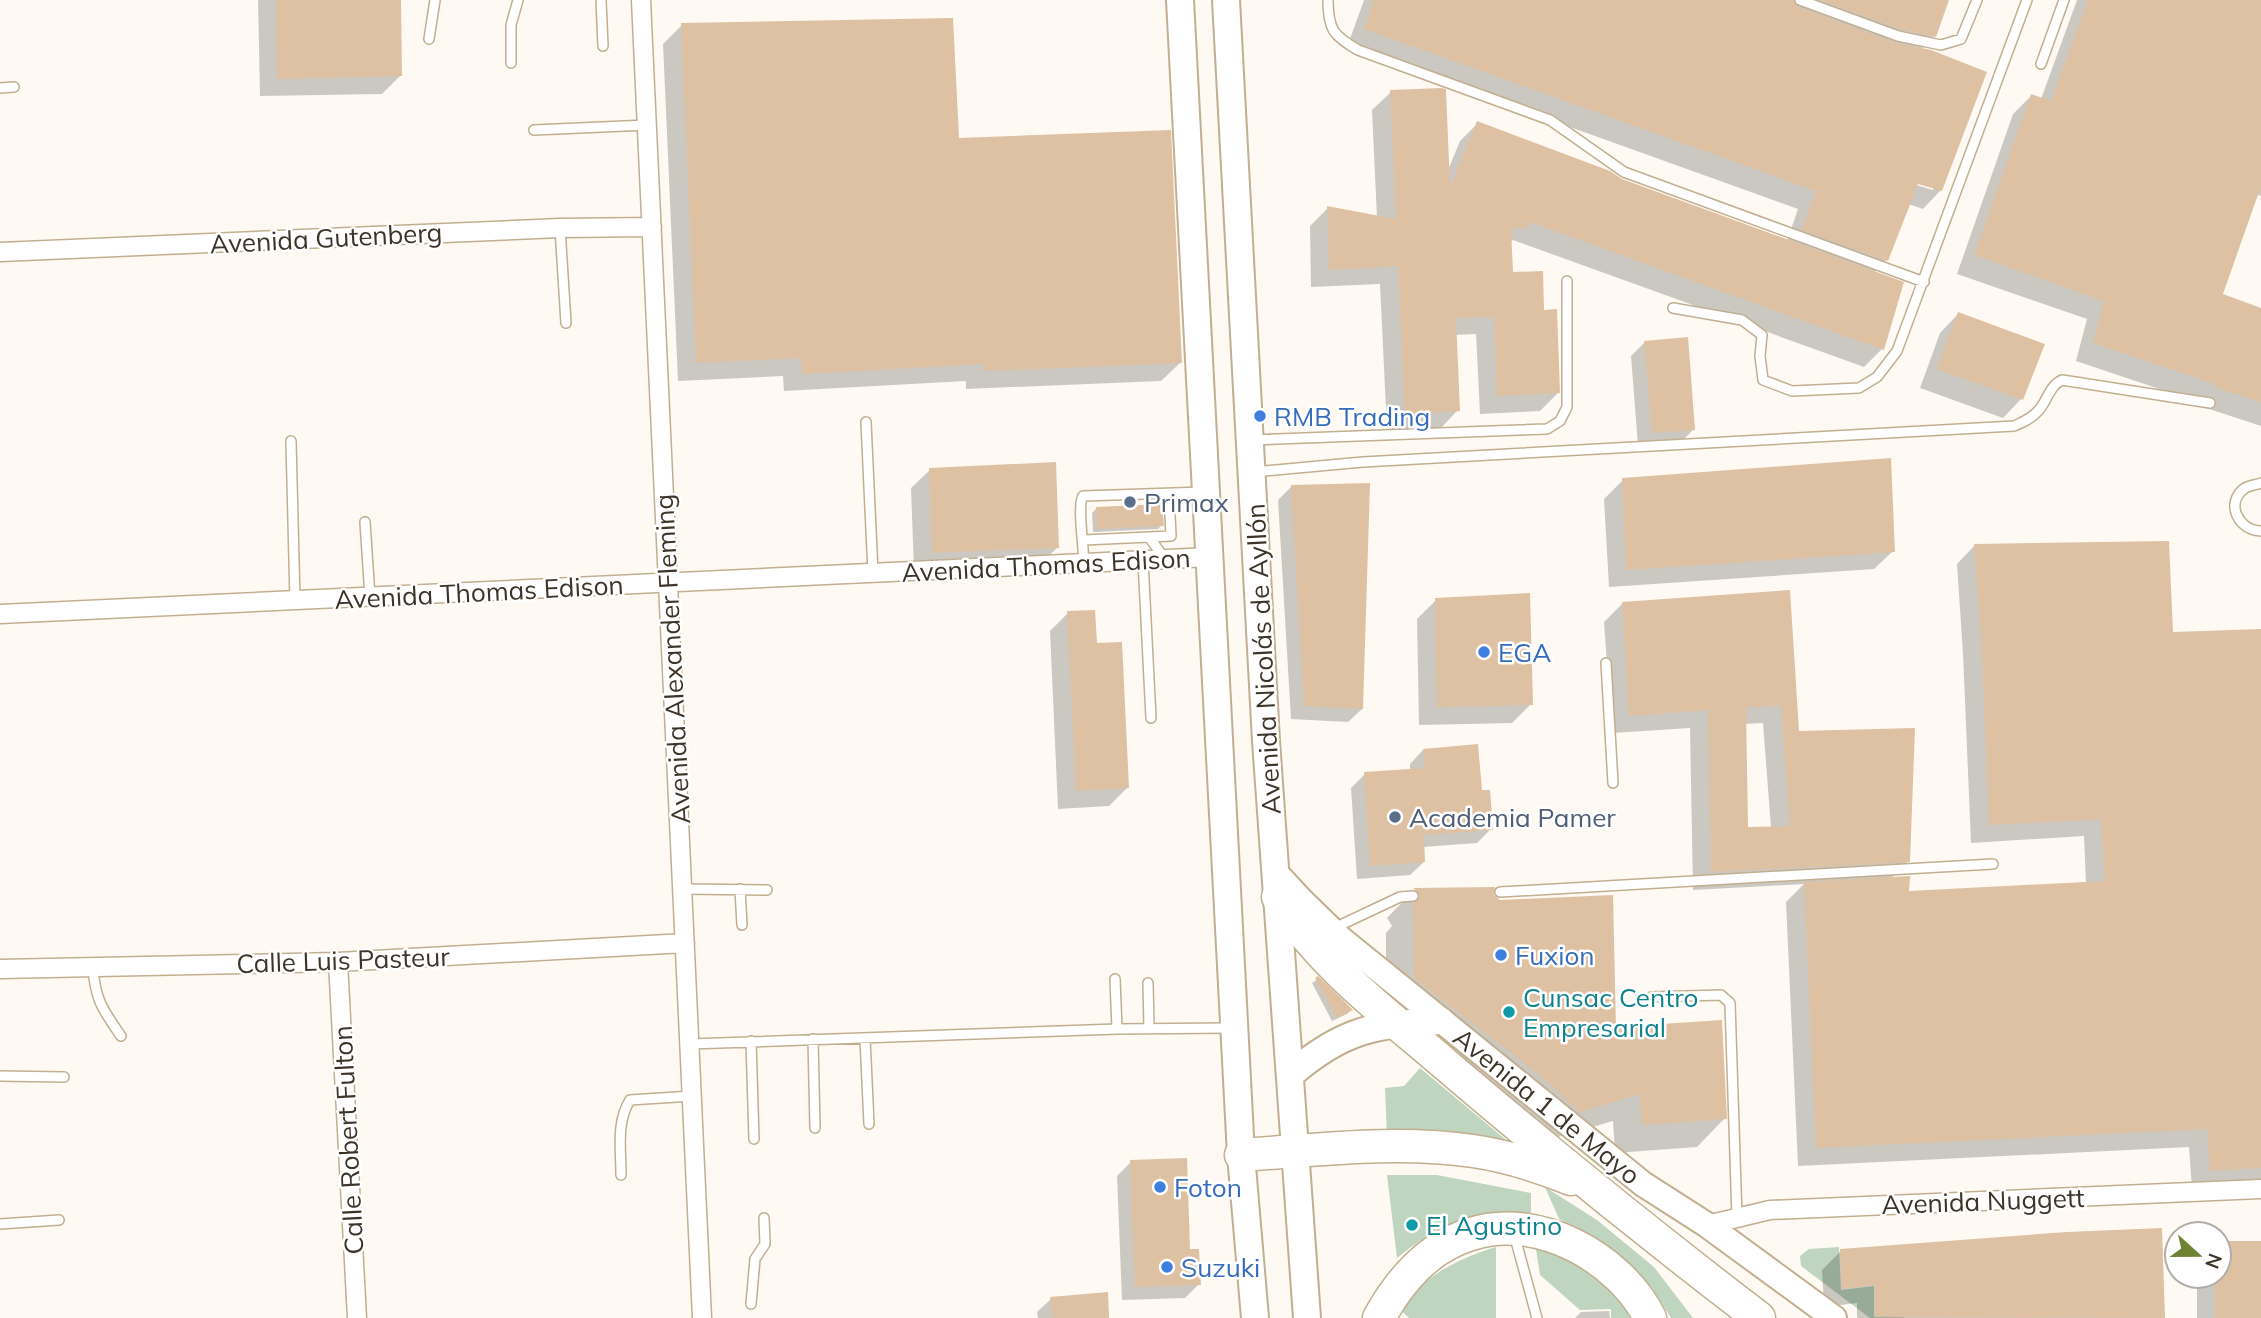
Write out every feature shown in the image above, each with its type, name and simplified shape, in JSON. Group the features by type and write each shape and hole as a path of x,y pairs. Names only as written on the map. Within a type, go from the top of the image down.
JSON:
{"highway":[{"path":"1278,885 1301,930 1337,969 1397,1023 1604,1195 1759,1318"},
{"path":"1241,1155 1406,1146 1474,1151 1541,1167 1604,1195"},
{"path":"1379,1318 1399,1284 1427,1258 1471,1234 1484,1230 1513,1229 1562,1240 1594,1255 1621,1276 1650,1318"}],"main road":[{"name":"Avenida Nicolás de Ayllón","path":"1180,0 1241,1155 1255,1318"},
{"name":"Avenida Nicolás de Ayllón","path":"1226,0 1266,741 1307,1318"},
{"path":"1290,1075 1312,1056 1357,1032 1397,1023 1441,1021"}],"street":[{"name":"Avenida Alexander Fleming","path":"641,0 702,1318"},
{"name":"Avenida Gutenberg","path":"0,253 560,228 652,227"},
{"name":"Avenida Thomas Edison","path":"0,614 1210,557"},
{"name":"Avenida 1 de Mayo","path":"1278,885 1643,1184 1707,1225 1834,1318"},
{"name":"Calle Luis Pasteur","path":"0,969 338,962 685,943"},
{"name":"Calle Robert Fulton","path":"338,962 357,1318"},
{"name":"Avenida Nuggett","path":"1707,1225 1769,1210 2261,1189"}],"lane":[{"path":"429,39 435,0"},
{"path":"510,63 511,25 519,0"},
{"path":"601,0 603,46"},
{"path":"1328,0 1328,16 1337,38 1358,50 1550,120 1624,172 1924,282"},
{"path":"1800,0 1898,36 1941,45 1961,39 1977,0"},
{"path":"1673,307 1742,320 1762,335 1760,356 1763,380 1792,391 1859,388 1877,377 1897,351 2027,0"},
{"path":"2041,64 2064,0"},
{"path":"0,88 14,87"},
{"path":"534,130 647,125"},
{"path":"560,228 566,323"},
{"path":"1250,440 1547,429 1560,421 1567,407 1567,281"},
{"path":"1252,472 1363,462 2014,426 2028,420 2040,410 2056,383 2062,380 2210,404"},
{"path":"866,422 873,573"},
{"path":"291,441 295,601"},
{"path":"2260,484 2245,489 2240,494 2235,513 2243,526 2253,531 2261,531"},
{"path":"1084,564 1079,504 1083,496 1206,492"},
{"path":"1084,540 1171,536 1169,494"},
{"path":"365,522 370,597"},
{"path":"1149,537 1165,559"},
{"path":"1143,561 1150,718"},
{"path":"1606,663 1614,783"},
{"path":"1500,892 1993,864"},
{"path":"684,889 767,890"},
{"path":"740,889 742,925"},
{"path":"1330,929 1400,897 1413,896"},
{"path":"93,967 99,1003 121,1036"},
{"path":"1115,979 1117,1029"},
{"path":"1148,983 1149,1028"},
{"path":"1651,997 1721,995 1730,1003 1737,1218"},
{"path":"690,1044 1149,1028 1234,1028"},
{"path":"865,1038 869,1124"},
{"path":"813,1039 814,1128"},
{"path":"751,1041 754,1139"},
{"path":"0,1076 64,1077"},
{"path":"621,1175 621,1122 630,1100 692,1097"},
{"path":"751,1304 755,1259 765,1244 764,1218"},
{"path":"0,1223 59,1220"},
{"path":"1513,1229 1537,1318"},
{"path":"1693,1266 1710,1268 1730,1282"}],"green space":[{"path":"1420,1068 1517,1149 1387,1138 1385,1088 1404,1086"},
{"path":"1387,1175 1437,1175 1531,1193 1531,1215 1493,1214 1460,1222 1428,1236 1397,1258"},
{"path":"1545,1187 1597,1220 1654,1267 1693,1318 1671,1318 1653,1289 1627,1262 1605,1244 1559,1219"},
{"path":"1496,1247 1496,1318 1409,1318 1402,1311 1430,1278 1455,1263"},
{"path":"1839,1247 1841,1290 1874,1286 1874,1317 1904,1318 1870,1318 1801,1266 1800,1256 1809,1249"},
{"path":"1536,1249 1580,1265 1592,1273 1613,1292 1632,1318 1611,1318 1611,1309 1580,1310 1540,1275"}],"building":[{"path":"276,0 401,0 402,76 277,79"},
{"path":"1374,0 1793,0 1798,7 1896,43 1931,50 1987,72 1942,191 1918,184 1888,261 1802,230 1816,191 1364,29"},
{"path":"1820,0 1949,0 1936,37 1900,29"},
{"path":"2088,0 2261,0 2261,186 2223,294 2261,308 2261,402 2093,343 2104,301 1974,255 2031,94 2051,101"},
{"path":"953,18 959,138 1171,130 1182,363 984,371 984,364 802,374 801,358 696,363 681,23"},
{"path":"1446,89 1450,187 1477,121 1610,171 1622,179 1904,282 1884,350 1530,222 1528,228 1511,228 1513,272 1543,271 1544,310 1557,309 1560,393 1497,396 1494,317 1456,318 1460,411 1405,414 1398,266 1329,270 1327,206 1396,219 1390,90"},
{"path":"1958,312 2045,344 2023,400 1937,369"},
{"path":"1688,337 1695,430 1652,433 1644,341"},
{"path":"1891,458 1895,552 1626,570 1622,478"},
{"path":"1056,462 1059,548 932,553 929,468"},
{"path":"1370,483 1363,709 1304,706 1291,485"},
{"path":"1162,504 1164,526 1097,529 1096,507"},
{"path":"2169,541 2173,632 2261,629 2261,1168 2210,1171 2207,1129 1816,1148 1804,882 1910,876 1909,891 2105,881 2101,819 1989,825 1981,635 1974,544"},
{"path":"1790,590 1799,731 1915,728 1910,862 1711,872 1708,710 1629,716 1622,602","holes":["1781,705 1790,826 1748,827 1746,708"]},
{"name":"EGA","path":"1530,593 1533,705 1437,707 1435,598"},
{"path":"1095,610 1097,643 1122,642 1129,788 1076,791 1067,611"},
{"path":"1478,744 1482,790 1490,790 1493,830 1424,835 1425,862 1370,866 1364,772 1424,768 1423,749"},
{"path":"1495,887 1494,895 1500,900 1613,895 1616,1027 1722,1020 1727,1119 1642,1125 1640,1094 1580,1112 1537,1073 1414,978 1413,903 1420,896 1413,888"},
{"path":"1318,976 1353,1010 1337,1018 1315,978"},
{"path":"1187,1158 1190,1249 1199,1249 1201,1285 1135,1287 1130,1160"},
{"path":"2162,1228 2165,1318 1875,1317 1874,1285 1842,1289 1840,1249 2067,1232"},
{"path":"2233,1241 2261,1241 2261,1318 2215,1318 2215,1290 2233,1290"},
{"path":"1108,1292 1109,1318 1053,1318 1050,1297"}],"place":[{"name":"RMB Trading","path":"1260,416"},
{"name":"Primax","path":"1130,502"},
{"name":"EGA","path":"1484,652"},
{"name":"Academia Pamer","path":"1395,817"},
{"name":"Fuxion","path":"1501,955"},
{"name":"Cunsac Centro Empresarial","path":"1509,1012"},
{"name":"Foton","path":"1160,1187"},
{"name":"El Agustino","path":"1412,1225"},
{"name":"Suzuki","path":"1167,1267"}]}
